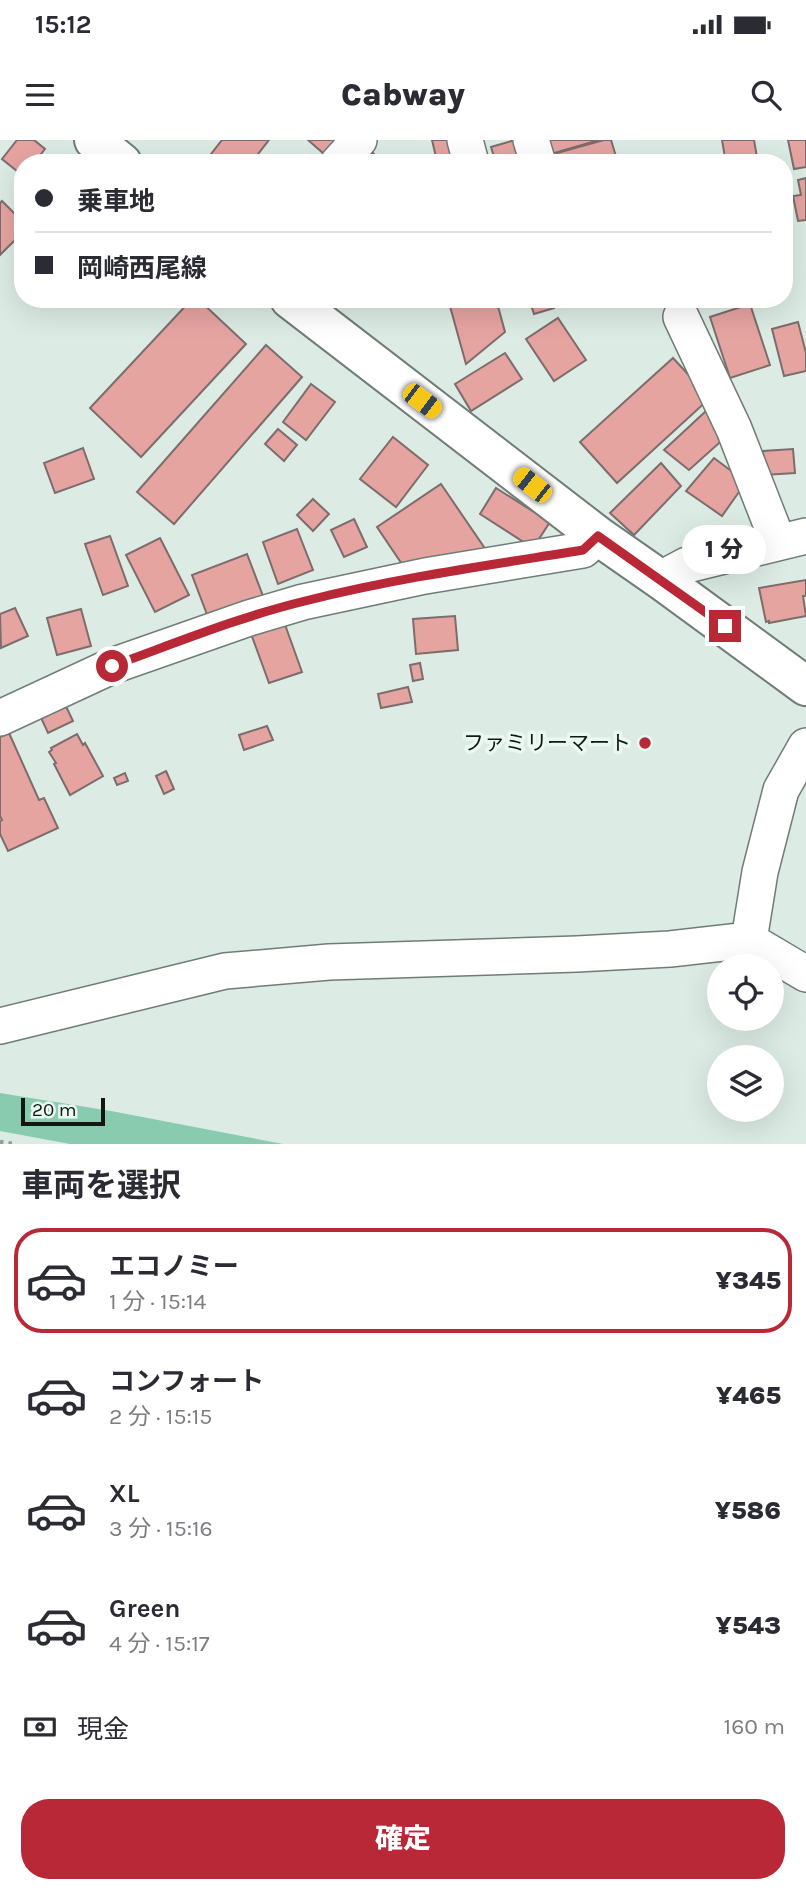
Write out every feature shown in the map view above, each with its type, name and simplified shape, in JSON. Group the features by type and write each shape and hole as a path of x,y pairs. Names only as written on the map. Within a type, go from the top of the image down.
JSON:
{"main road":[{"path":"94,140 111,154"},
{"path":"302,308 598,536 806,686"}],"street":[{"path":"346,154 359,140"},
{"path":"664,582 672,573 687,565 792,539 734,429 681,317"},
{"path":"0,718 112,666 303,601 583,550 598,536"},
{"path":"749,940 760,872 781,790 806,746"},
{"path":"0,1026 225,971 329,962 577,954 670,949 749,940 806,974"}],"path":[{"path":"0,1142 13,1144"}],"shaded area":[{"path":"0,1093 283,1144 70,1144 0,1131"}],"building":[{"path":"17,140 34,140 45,149 41,154 14,154 14,169 2,159"},
{"path":"222,140 269,140 258,154 211,154"},
{"path":"308,140 348,140 336,154 324,154"},
{"path":"432,140 455,140 458,154 435,154"},
{"path":"515,140 525,154 493,154 491,147"},
{"path":"546,140 599,140 551,154"},
{"path":"611,140 615,154 557,154"},
{"path":"722,140 754,140 756,154 724,154"},
{"path":"788,140 806,140 806,167 794,169"},
{"path":"368,148 374,154 362,154"},
{"path":"806,178 806,220 798,221 793,196 801,195 798,180"},
{"path":"2,201 14,213 14,241 0,255"},
{"path":"184,308 208,308 246,344 141,457 90,408"},
{"path":"450,308 498,308 505,332 466,364"},
{"path":"532,308 554,308 534,314"},
{"path":"738,308 751,308 770,365 730,378 710,317"},
{"path":"558,318 586,360 554,381 526,339"},
{"path":"798,322 806,353 806,371 784,376 772,329"},
{"path":"266,345 302,377 174,524 137,492"},
{"path":"505,353 522,379 471,411 455,384"},
{"path":"673,358 710,398 617,483 580,442"},
{"path":"311,384 335,402 306,440 283,422"},
{"path":"706,411 728,435 689,470 664,450"},
{"path":"278,429 297,445 284,461 265,444"},
{"path":"393,437 428,465 396,507 360,479"},
{"path":"83,448 94,479 55,493 44,463"},
{"path":"793,449 795,473 764,475 763,451"},
{"path":"714,458 746,482 722,516 686,491"},
{"path":"661,463 681,486 634,535 610,513"},
{"path":"441,484 488,553 408,573 377,527"},
{"path":"496,488 550,522 533,548 480,514"},
{"path":"313,499 329,514 313,531 297,515"},
{"path":"354,519 367,547 344,557 331,530"},
{"path":"297,529 313,570 278,584 263,542"},
{"path":"110,536 128,586 103,595 85,544"},
{"path":"160,538 189,595 155,612 126,555"},
{"path":"247,554 263,596 208,617 192,575"},
{"path":"806,580 806,596 803,596 806,616 766,622 759,588"},
{"path":"15,608 28,636 1,648 0,614"},
{"path":"81,609 91,646 57,655 47,618"},
{"path":"455,616 458,650 416,654 413,619"},
{"path":"283,619 302,672 269,683 250,631"},
{"path":"420,663 423,679 413,681 410,665"},
{"path":"408,687 412,702 381,708 378,694"},
{"path":"62,698 73,721 48,733 37,709"},
{"path":"267,726 273,740 244,750 239,735"},
{"path":"9,733 39,800 44,798 58,828 8,851 0,834 0,737"},
{"path":"77,734 103,776 70,795 49,752 51,748"},
{"path":"166,771 174,789 164,794 156,776"},
{"path":"125,773 128,781 117,785 114,778"}],"place":[{"name":"ファミリーマート","path":"645,743"}],"route":[{"path":"112,666 303,601 425,576 583,550 598,536 725,626"}]}
